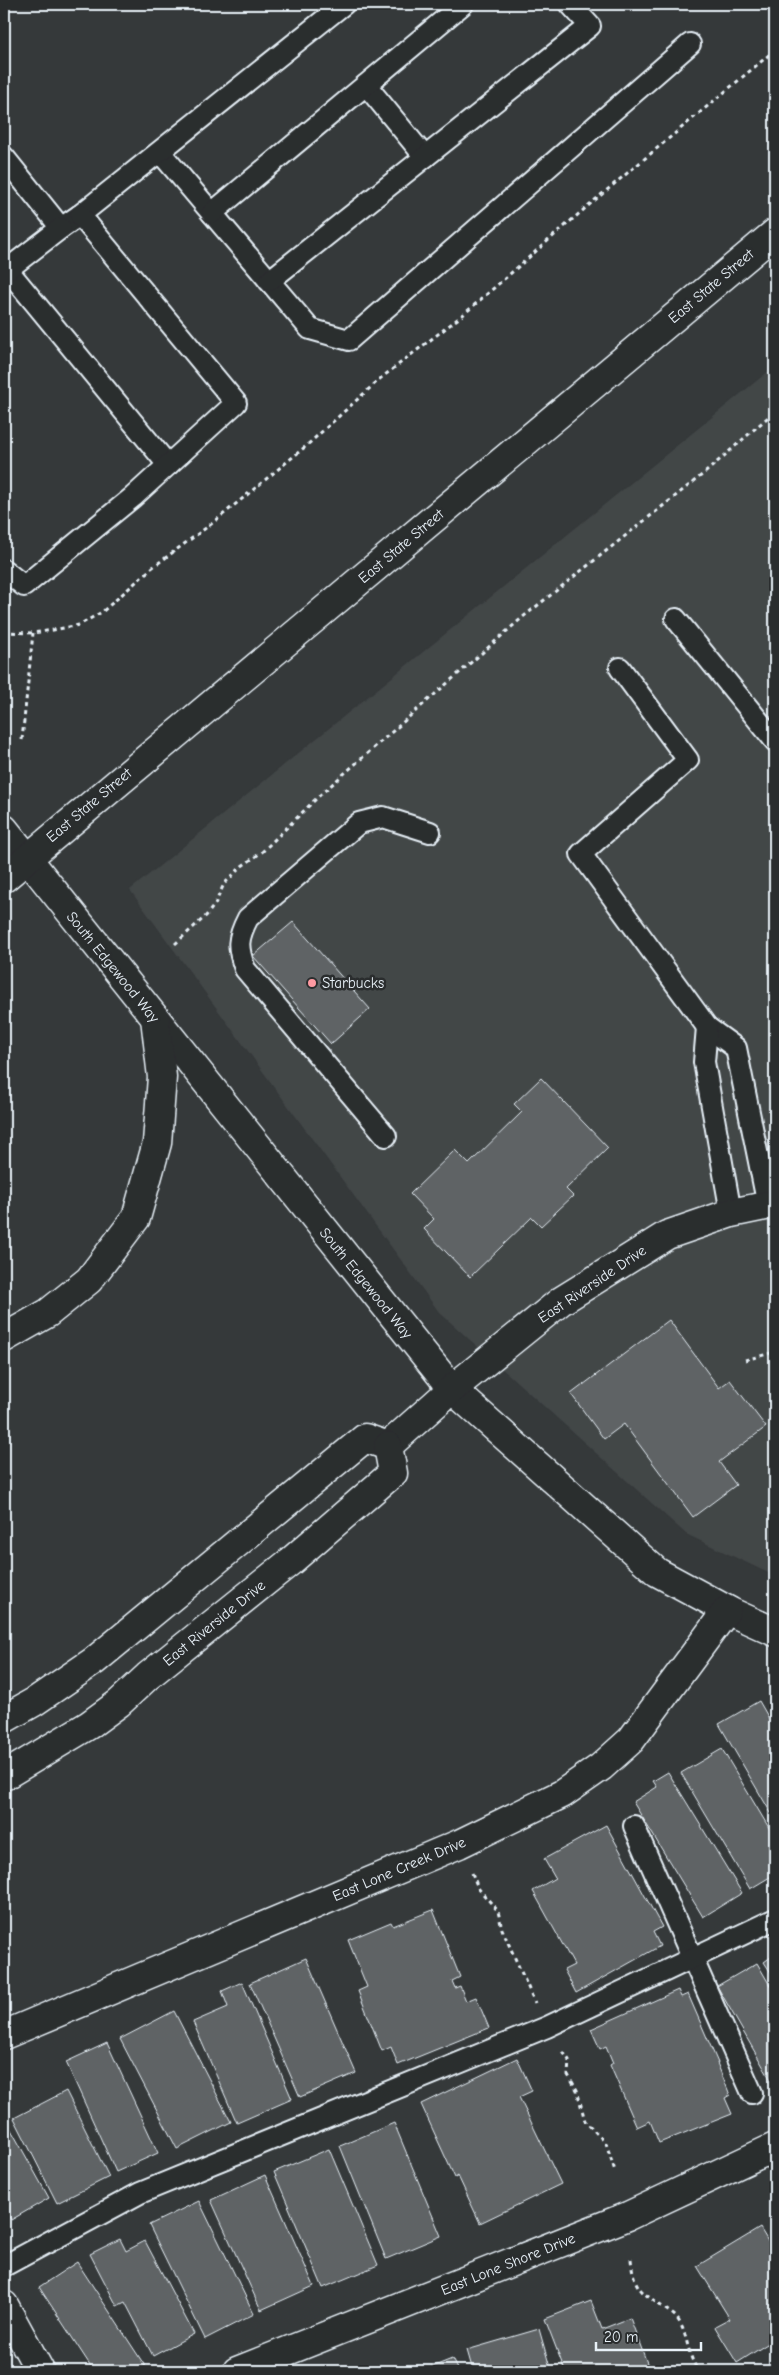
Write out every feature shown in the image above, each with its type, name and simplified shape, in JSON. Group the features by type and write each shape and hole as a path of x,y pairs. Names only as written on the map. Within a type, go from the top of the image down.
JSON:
{"main road":[{"name":"East State Street","path":"4,878 775,233"},
{"name":"South Edgewood Way","path":"4,829 26,859 452,1389 657,1572 727,1610 775,1632"},
{"path":"4,1338 48,1313 89,1280 136,1218 157,1143 162,1076 155,1018"},
{"name":"East Riverside Drive","path":"4,1776 89,1725 112,1708 291,1561 392,1473 388,1446 452,1389 561,1301 667,1235 731,1213 772,1205"},
{"path":"4,1719 34,1702 94,1661 364,1438 388,1446"},
{"name":"East Lone Creek Drive","path":"4,2035 460,1844 562,1794 601,1767 631,1740 727,1610"},
{"name":"East Lone Shore Drive","path":"237,2371 628,2216 775,2146"},
{"path":"4,2305 40,2371"}],"lane":[{"path":"168,466 5,270 80,215 344,4"},
{"path":"212,213 463,4"},
{"path":"269,281 590,26 570,4"},
{"path":"160,152 310,329 349,340 690,44"},
{"path":"366,85 425,157"},
{"path":"4,157 61,228"},
{"path":"4,570 24,586 134,497 236,403 80,215"},
{"path":"676,619 775,741"},
{"path":"620,668 688,760 581,854 707,1027 736,1048 772,1205"},
{"path":"386,1136 245,969 238,951 240,934 248,918 359,823 383,817 430,832"},
{"path":"707,1027 704,1062 731,1213"},
{"path":"634,1826 752,2093"},
{"path":"4,2266 140,2193 547,2027 693,1960 775,1919"}],"path":[{"path":"4,632 33,633 78,625 102,612 305,447 382,378 464,314 589,205 775,50"},
{"path":"175,944 210,910 224,884 242,866 262,852 329,788 523,617 708,471 775,411"},
{"path":"22,740 33,633"},
{"path":"745,1360 775,1352"},
{"path":"631,2259 633,2278 640,2291 676,2317 684,2331 691,2358 699,2371"}],"shaded area":[{"path":"775,366 775,1576 686,1534 439,1312 130,890"}],"building":[{"name":"Starbucks","path":"293,922 370,1009 331,1044 253,956"},
{"path":"541,1078 608,1148 566,1189 573,1196 541,1226 532,1217 470,1277 424,1229 434,1219 410,1194 455,1150 469,1164 522,1112 514,1104"},
{"path":"669,1320 719,1388 730,1380 766,1427 719,1462 736,1485 693,1517 624,1424 604,1439 571,1394"},
{"path":"759,1701 775,1729 775,1820 719,1724"},
{"path":"722,1749 775,1838 775,1874 750,1889 681,1773"},
{"path":"668,1772 742,1893 703,1917 633,1802 657,1787 653,1781"},
{"path":"606,1825 662,1927 653,1932 660,1946 576,1993 564,1970 574,1965 533,1891 555,1878 544,1859"},
{"path":"433,1910 460,1977 452,1981 455,1988 460,1986 466,2001 476,1997 489,2028 398,2065 391,2047 382,2051 358,1991 367,1987 348,1940 391,1922 393,1926"},
{"path":"775,1954 775,1979 764,1962"},
{"path":"306,1958 356,2073 300,2097 250,1983"},
{"path":"757,1963 775,1994 775,2080 772,2082 717,1986"},
{"path":"242,1982 292,2099 237,2123 193,2022 228,2007 222,1991"},
{"path":"678,1990 681,1997 688,1994 730,2095 725,2098 732,2114 659,2143 650,2121 637,2127 610,2065 613,2063 606,2046 600,2049 591,2029"},
{"path":"174,2011 231,2122 177,2149 120,2039"},
{"path":"107,2043 158,2153 116,2172 66,2062"},
{"path":"517,2058 532,2091 519,2097 561,2184 480,2223 458,2176 455,2178 421,2104"},
{"path":"66,2091 109,2177 57,2203 14,2118"},
{"path":"4,2117 49,2198 11,2220 4,2208"},
{"path":"394,2123 441,2236 386,2259 340,2146"},
{"path":"329,2149 378,2265 323,2288 274,2172"},
{"path":"265,2175 314,2286 261,2310 211,2200"},
{"path":"199,2201 254,2314 205,2339 149,2225"},
{"path":"760,2228 775,2253 775,2339 737,2363 715,2327 730,2319 697,2266"},
{"path":"120,2239 126,2251 145,2241 194,2334 153,2356 125,2302 117,2306 90,2254"},
{"path":"77,2262 145,2366 137,2371 94,2371 39,2287"},
{"path":"591,2301 602,2329 630,2318 650,2371 565,2371 545,2319"},
{"path":"539,2329 551,2371 473,2371 467,2350"},
{"path":"452,2359 458,2371 422,2371"}],"place":[{"name":"Starbucks","path":"312,983"}]}
